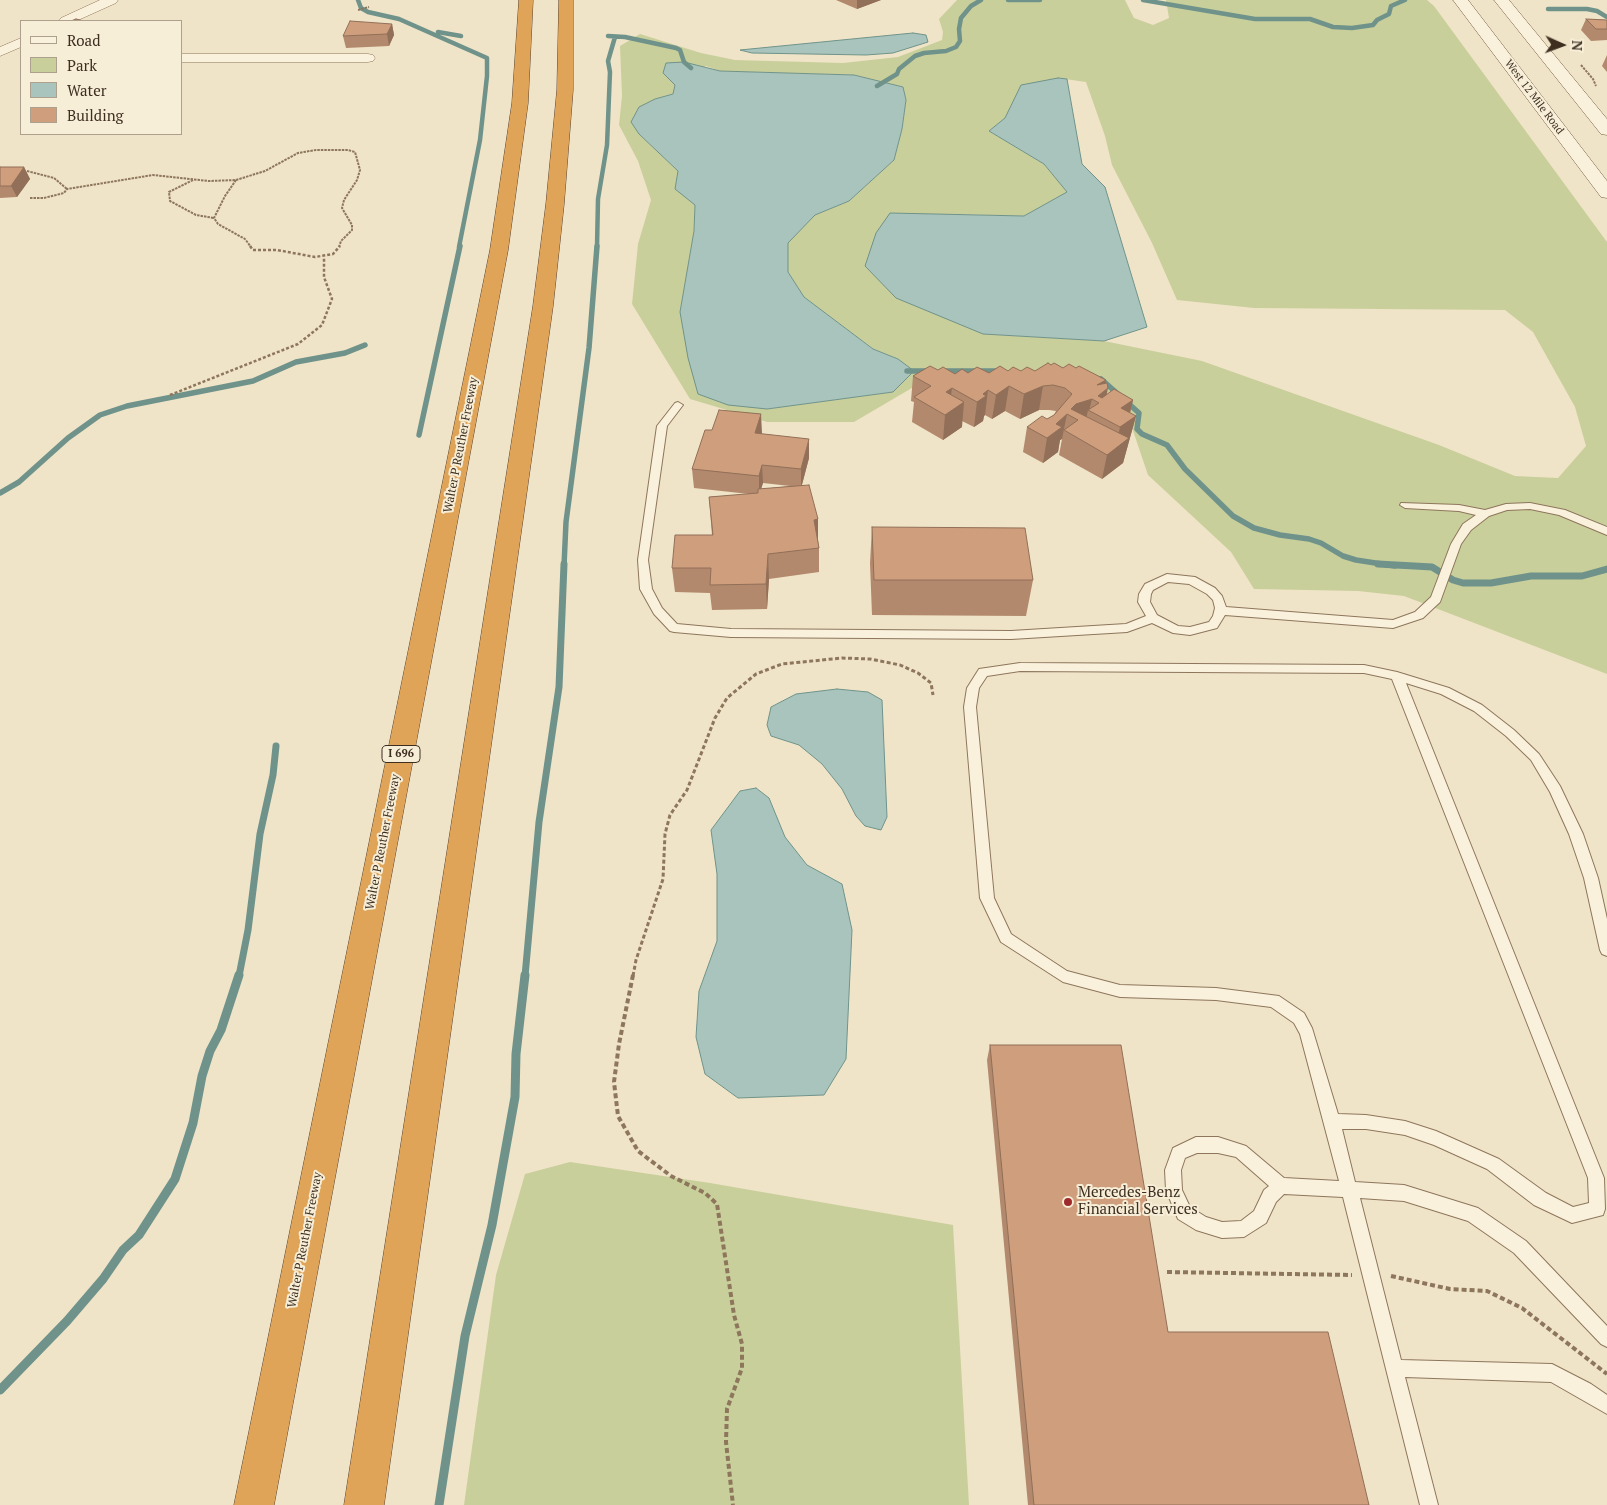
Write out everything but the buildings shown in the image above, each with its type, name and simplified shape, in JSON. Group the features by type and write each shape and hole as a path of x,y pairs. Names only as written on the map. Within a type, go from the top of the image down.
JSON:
{"highway":[{"name":"Walter P Reuther Freeway","path":"254,1505 499,250 520,103 526,0"},
{"path":"364,1505 543,306 555,204 565,90 566,0"}],"main road":[{"name":"West 12 Mile Road","path":"1460,0 1607,193"},
{"path":"1501,0 1607,130"},
{"path":"1533,97 1561,105 1585,104"}],"street":[{"path":"68,20 111,0"},
{"path":"0,52 20,42"},
{"path":"182,58 368,58"}],"lane":[{"path":"678,405 662,426 643,560 646,589 658,611 674,628 731,633 1011,635 1111,630 1127,628 1153,618"},
{"path":"1404,505 1459,508 1485,514"},
{"path":"1221,611 1393,624 1419,615 1436,599 1456,544 1467,527 1485,514 1506,507 1530,506 1561,512 1607,532"},
{"path":"1167,578 1191,580 1202,584 1211,590 1218,599 1221,611 1213,624 1203,630 1177,630 1153,618 1144,602 1145,594 1149,586 1167,578"},
{"path":"1429,1505 1332,1121 1307,1033 1299,1018 1274,1001 1216,994 1120,992 1063,976 1006,938 987,898 970,707 973,688 983,672 1020,668 1324,668 1364,669 1397,676 1444,691 1478,708 1510,733 1534,758 1555,790 1576,834 1591,878 1607,950"},
{"path":"1332,1121 1366,1122 1405,1128 1436,1138 1493,1164 1540,1199 1572,1215 1597,1209 1596,1178 1397,676"},
{"path":"1281,1186 1270,1196 1260,1217 1244,1229 1222,1230 1202,1224 1184,1213 1174,1190 1173,1170 1179,1154 1196,1145 1218,1145 1240,1151 1281,1186 1404,1193 1472,1214 1520,1247 1607,1338"},
{"path":"1395,1368 1552,1373 1585,1390 1607,1405"}],"path":[{"path":"358,10 368,8"},
{"path":"30,198 58,195 64,193 67,189 127,181 153,175 194,179 236,180 265,171 298,153 316,150 348,150 355,152 360,170 344,200 342,208 344,216 352,225 352,230 341,241 339,249 333,254 324,257 277,250 254,250 245,239 218,224 214,218 196,215 170,201 169,192 194,179"},
{"path":"27,171 54,178 67,189"},
{"path":"214,218 225,196 236,180"},
{"path":"170,395 298,344 322,325 332,299 324,277 324,257"},
{"path":"733,1505 726,1442 726,1409 742,1368 742,1344 734,1315 717,1204 705,1193 671,1176 638,1151 618,1116 614,1082 620,1036 636,960 663,880 664,834 670,815 687,790 715,718 727,698 756,674 782,664 842,658 870,659 900,666 918,673 931,682 933,695"}],"green space":[{"path":"957,0 1125,0 1134,18 1153,25 1169,18 1166,0 1427,0 1434,6 1607,242 1607,674 1404,596 1358,591 1254,589 1231,552 1148,475 1126,410 1077,380 917,385 854,422 767,422 690,399 632,304 638,244 651,200 638,161 619,125 622,96 620,46 640,34 701,53 735,60 843,63 898,57 942,40 943,32 939,19","holes":["706,66 720,71 854,75 903,87 906,100 902,129 894,160 849,201 815,215 788,242 788,272 804,297 873,349 898,359 893,392 767,409 680,312 694,231 695,205 678,171 639,134 655,99 673,94 675,85","1058,78 1086,82 1105,136 1112,165 1152,243 1177,300 1254,308 1505,310 1533,332 1575,407 1586,446 1558,478 1515,476 1439,445 1202,361 1104,341 983,334 951,214 1024,216 1068,192 1044,164 989,131"]},
{"path":"570,1162 710,1183 953,1225 969,1505 464,1505 496,1275 525,1174"}],"water":[{"path":"913,33 926,35 928,42 893,53 866,55 752,53 740,50"},
{"path":"684,62 720,71 854,75 903,87 906,100 902,129 894,160 849,201 815,215 788,243 788,272 804,297 873,349 898,359 914,371 893,392 767,409 728,405 698,394 688,358 680,312 694,231 695,205 675,189 678,171 639,134 631,122 639,107 655,99 673,94 675,85 663,73 666,63"},
{"path":"1058,78 1067,79 1082,164 1105,187 1147,327 1104,341 983,334 896,298 865,266 876,233 890,213 1024,216 1067,192 1044,164 989,131 1005,118 1021,85"},
{"path":"837,689 868,692 882,700 887,817 881,830 865,826 856,816 842,789 822,764 799,745 771,736 767,725 771,707 796,694"},
{"path":"756,788 769,798 785,837 807,865 842,884 852,930 846,1059 824,1095 738,1098 705,1074 696,1037 699,991 717,941 717,874 711,830 740,791"}],"waterway":[{"path":"358,0 361,8 368,12 399,19 487,58 487,76 480,140 459,247"},
{"path":"877,86 897,74 899,69 915,56 924,53 946,51 956,47 960,41 959,29 961,18 971,6 981,0"},
{"path":"1008,0 1040,0"},
{"path":"1143,0 1255,19 1310,19 1333,27 1352,28 1373,25 1377,20 1389,14 1391,6 1405,0"},
{"path":"1548,9 1587,9 1597,11 1607,17"},
{"path":"438,32 461,36"},
{"path":"608,36 625,37 676,48 680,50 684,62 691,68"},
{"path":"597,247 598,199 607,145 610,72 608,61 615,37"},
{"path":"419,435 460,246"},
{"path":"564,566 566,522 589,348 597,246"},
{"path":"0,493 19,482 68,438 100,415 127,406 253,381 296,362 345,353 365,345"},
{"path":"907,371 931,371"},
{"path":"942,371 1001,371"},
{"path":"1101,379 1139,413 1137,429 1142,434 1167,445 1185,469 1233,516 1254,528 1280,535 1309,539 1321,543 1343,556 1384,564"},
{"path":"525,976 539,822 559,687 564,564"},
{"path":"1378,564 1384,564"},
{"path":"1384,564 1432,567 1453,580 1463,583 1491,583 1531,576 1582,576 1607,569"},
{"path":"1384,564 1395,566"},
{"path":"239,976 248,930 260,834 273,775 276,746"},
{"path":"0,1390 67,1321 103,1279 123,1250 139,1235 175,1179 193,1123 202,1076 210,1051 221,1030 239,975"},
{"path":"439,1505 465,1336 492,1225 515,1097 516,1054 525,975"}],"place":[{"name":"Mercedes-Benz Financial Services","path":"1068,1202"}]}
